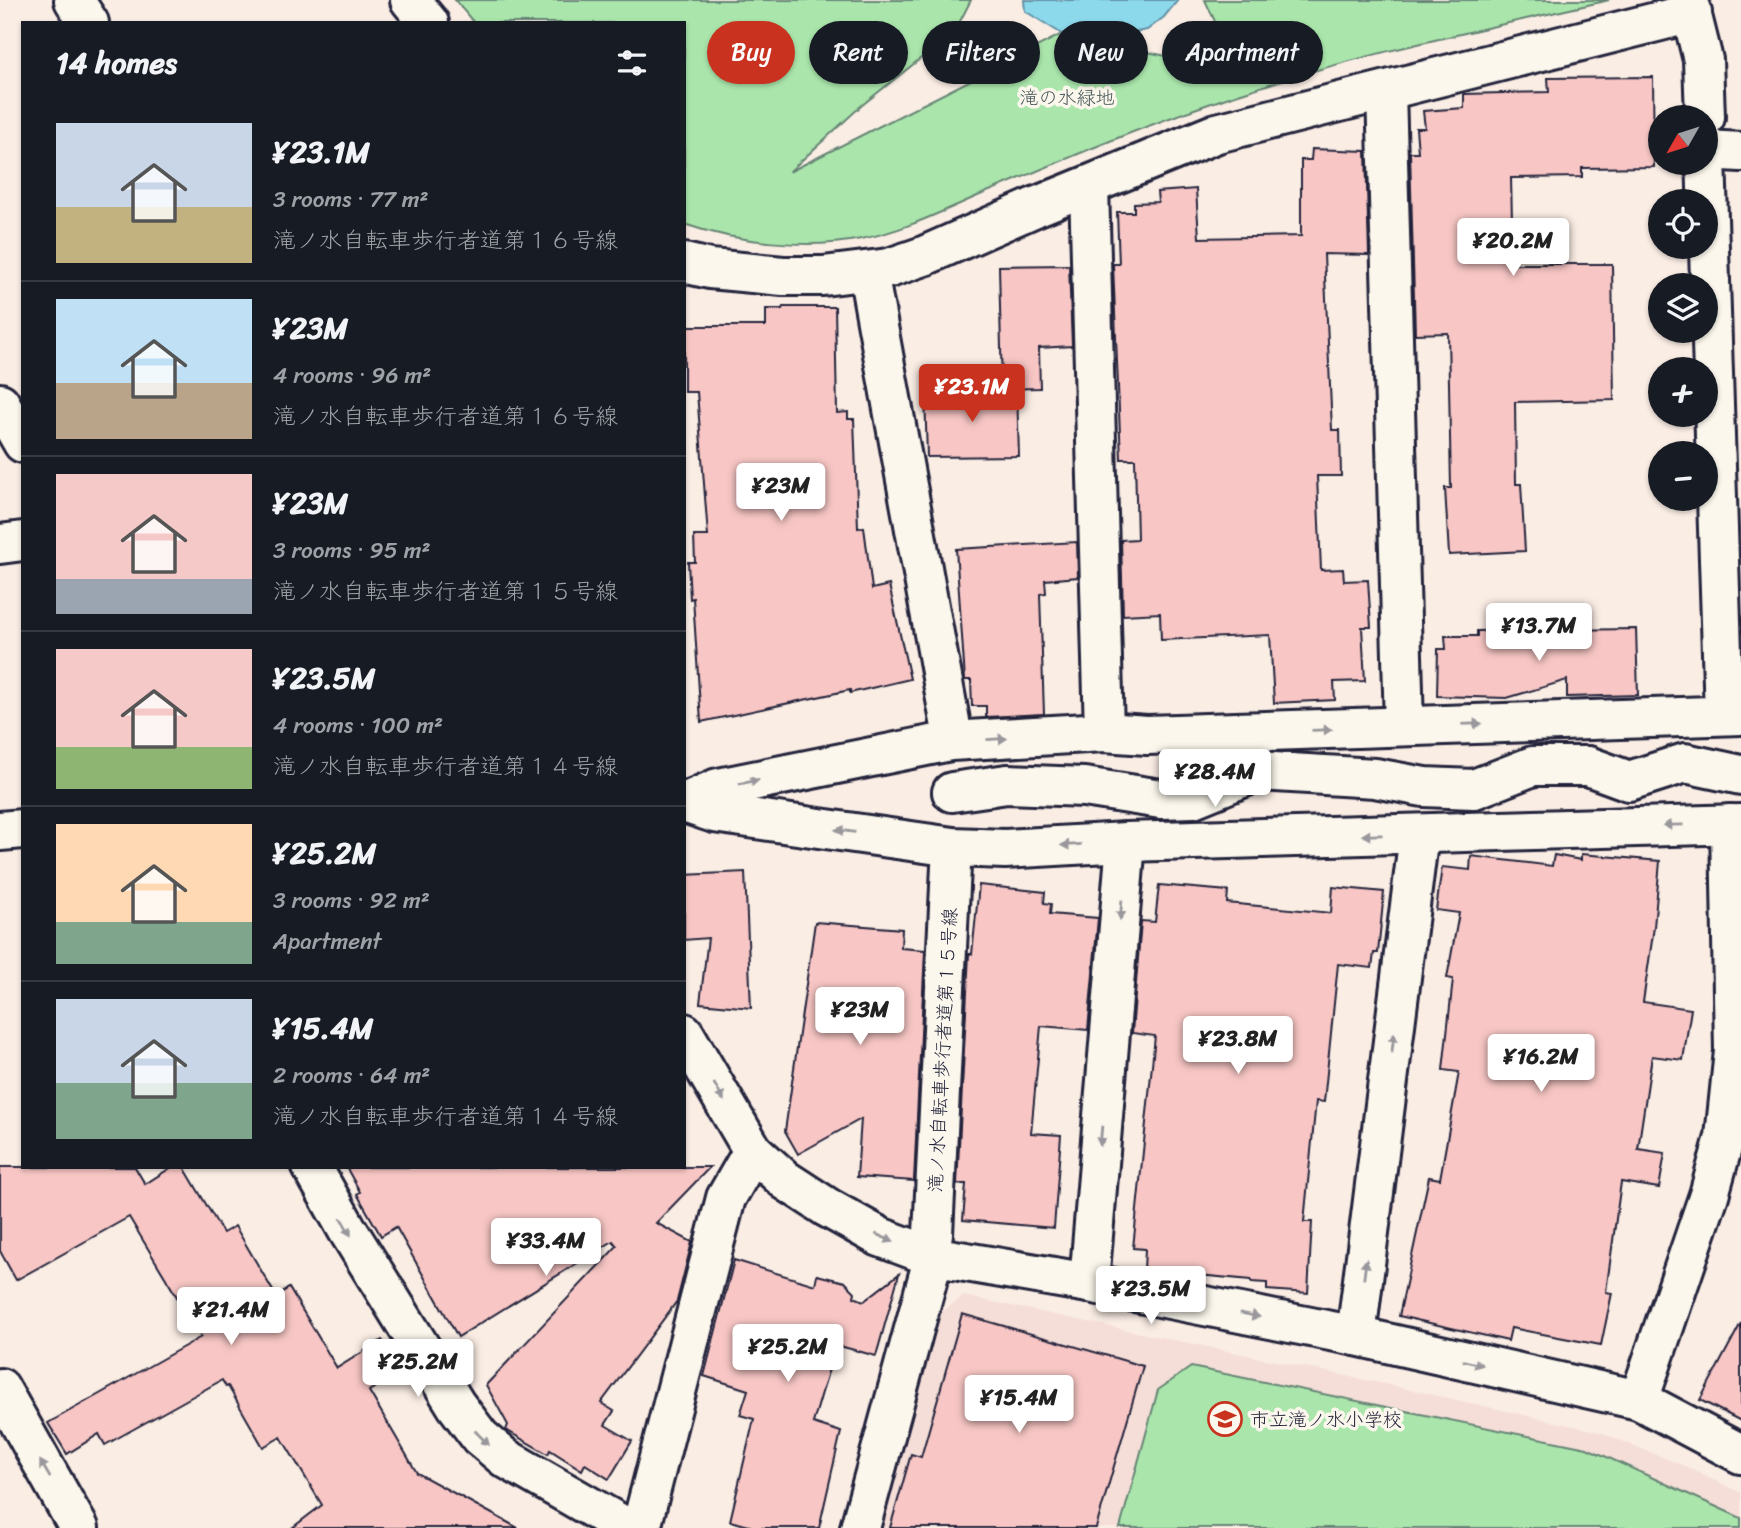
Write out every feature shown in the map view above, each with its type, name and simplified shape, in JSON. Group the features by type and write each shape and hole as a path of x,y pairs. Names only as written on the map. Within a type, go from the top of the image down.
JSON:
{"street":[{"path":"74,0 88,21"},
{"path":"410,0 427,21"},
{"path":"686,263 710,269 783,276 868,272 924,256 1035,207 1217,133 1386,91 1690,7 1703,60 1705,105"},
{"path":"1386,91 1404,726"},
{"path":"1718,151 1741,152"},
{"path":"686,802 718,788 951,741 1104,732 1147,736 1733,715 1707,175"},
{"path":"1089,186 1104,732"},
{"path":"868,272 950,721"},
{"path":"0,402 21,439"},
{"path":"0,544 21,541"},
{"path":"952,792 1007,784 1084,787 1161,799 1193,799 1258,771 1375,778 1424,787 1474,789 1532,766 1588,766 1629,781 1685,763 1741,775"},
{"path":"686,804 714,813 953,847 1005,849 1126,842 1735,824 1734,1051 1725,1137 1705,1208 1639,1400"},
{"path":"0,831 21,829"},
{"path":"1356,1336 1419,834"},
{"path":"1089,1283 1126,842"},
{"name":"滝ノ水自転車歩行者道第１５号線","path":"933,1234 951,866"},
{"path":"686,1036 753,1151 785,1180 880,1237 931,1256 1089,1283 1356,1336 1639,1400 1741,1454"},
{"path":"641,1528 726,1198 753,1151"},
{"path":"313,1169 456,1405 480,1437 505,1458 627,1528"},
{"path":"860,1528 929,1275"},
{"path":"0,1388 79,1528"}],"shaded area":[{"name":"市立滝ノ水小学校","path":"964,1296 1600,1432 1682,1465 1741,1493 1741,1528 878,1528 936,1316"}],"green space":[{"name":"滝の水緑地","path":"455,0 971,0 960,21 922,21 922,57 908,68 908,21 809,21 809,84 889,84 789,172 963,84 1040,84 1040,45 1054,38 1054,84 1148,84 1148,52 1162,55 1162,84 1270,84 1155,123 896,230 861,239 818,244 748,240 686,225 686,21 472,21"},
{"path":"1205,0 1609,0 1429,41 1323,68 1323,21 1215,21"},
{"path":"1191,1367 1587,1448 1741,1518 1741,1528 1120,1528 1158,1390"}],"water":[{"path":"1024,0 1178,0 1164,17 1148,29 1148,21 1054,21 1054,29 1025,11"}],"building":[{"path":"1653,77 1653,105 1648,105 1648,167 1582,168 1582,177 1511,178 1513,264 1612,264 1614,400 1515,402 1516,484 1521,484 1525,551 1449,555 1445,488 1451,488 1448,333 1415,334 1410,152 1418,152 1416,128 1425,128 1423,111 1464,108 1464,94 1549,92 1548,78"},
{"path":"1312,149 1366,151 1369,255 1324,254 1332,430 1340,430 1341,476 1317,476 1321,570 1343,569 1344,581 1368,580 1371,627 1362,627 1365,681 1334,682 1335,700 1274,703 1270,635 1161,640 1160,613 1123,615 1121,540 1137,539 1135,459 1121,459 1113,264 1119,264 1117,212 1134,212 1134,203 1158,202 1157,192 1196,189 1199,238 1301,236 1301,160 1311,160"},
{"path":"1069,265 1072,346 1039,348 1040,388 1002,389 999,266"},
{"path":"835,307 837,413 848,412 848,419 854,419 858,528 864,527 872,589 889,585 910,679 701,722 688,562 695,562 694,536 708,536 697,392 686,392 686,326 766,326 766,309"},
{"path":"1017,391 1019,456 927,457 925,393"},
{"path":"1077,542 1078,577 1045,580 1046,593 1040,594 1044,714 986,717 986,706 972,706 971,680 965,680 956,549"},
{"path":"1636,629 1638,695 1567,697 1567,680 1507,698 1437,696 1438,649 1446,649 1445,636 1477,636 1477,631"},
{"path":"1581,854 1660,861 1643,1002 1691,1009 1683,1060 1652,1056 1638,1149 1665,1153 1659,1188 1621,1182 1606,1292 1612,1293 1601,1345 1511,1328 1508,1341 1399,1316 1429,1177 1440,1179 1459,1072 1443,1070 1453,979 1447,978 1459,913 1436,910 1442,867 1470,870 1471,856 1552,866 1554,855 1581,860"},
{"path":"745,872 751,1008 700,1003 708,938 686,940 686,875"},
{"path":"979,885 1045,892 1044,903 1051,904 1050,914 1098,918 1088,1030 1041,1026 1031,1133 1061,1135 1054,1228 963,1220 966,1184 957,1184 969,954 972,954"},
{"path":"1159,885 1228,891 1227,903 1331,913 1333,887 1384,892 1378,953 1374,953 1372,968 1338,964 1324,1102 1316,1101 1304,1222 1312,1222 1308,1293 1267,1290 1267,1283 1251,1280 1144,1270 1145,1249 1133,1248 1155,1036 1132,1033 1141,921 1155,922"},
{"path":"815,922 902,929 901,948 925,950 914,1181 857,1177 861,1119 798,1154 785,1131"},
{"path":"0,1167 136,1169 145,1184 169,1169 185,1169 223,1233 235,1226 276,1296 289,1288 337,1368 382,1340 402,1371 369,1391 417,1473 518,1528 292,1528 322,1505 281,1437 263,1447 222,1380 105,1445 99,1434 67,1454 48,1423 201,1337 129,1217 16,1280 0,1251"},
{"path":"710,1167 656,1223 692,1242 677,1301 601,1403 614,1411 605,1425 632,1441 609,1479 585,1464 582,1470 550,1450 548,1454 506,1430 508,1425 486,1385 617,1246 613,1241 458,1337 396,1227 381,1236 357,1194 360,1192 347,1169"},
{"path":"734,1260 815,1285 817,1275 845,1282 855,1292 854,1297 864,1301 899,1274 876,1356 836,1345 813,1423 841,1432 819,1528 757,1528 730,1521 754,1419 740,1415 748,1390 704,1376"},
{"path":"962,1314 1143,1366 1096,1528 890,1528 911,1454 921,1457"},
{"path":"1741,1323 1741,1421 1700,1400"}],"place":[{"name":"市立滝ノ水小学校","path":"1225,1419"}]}
